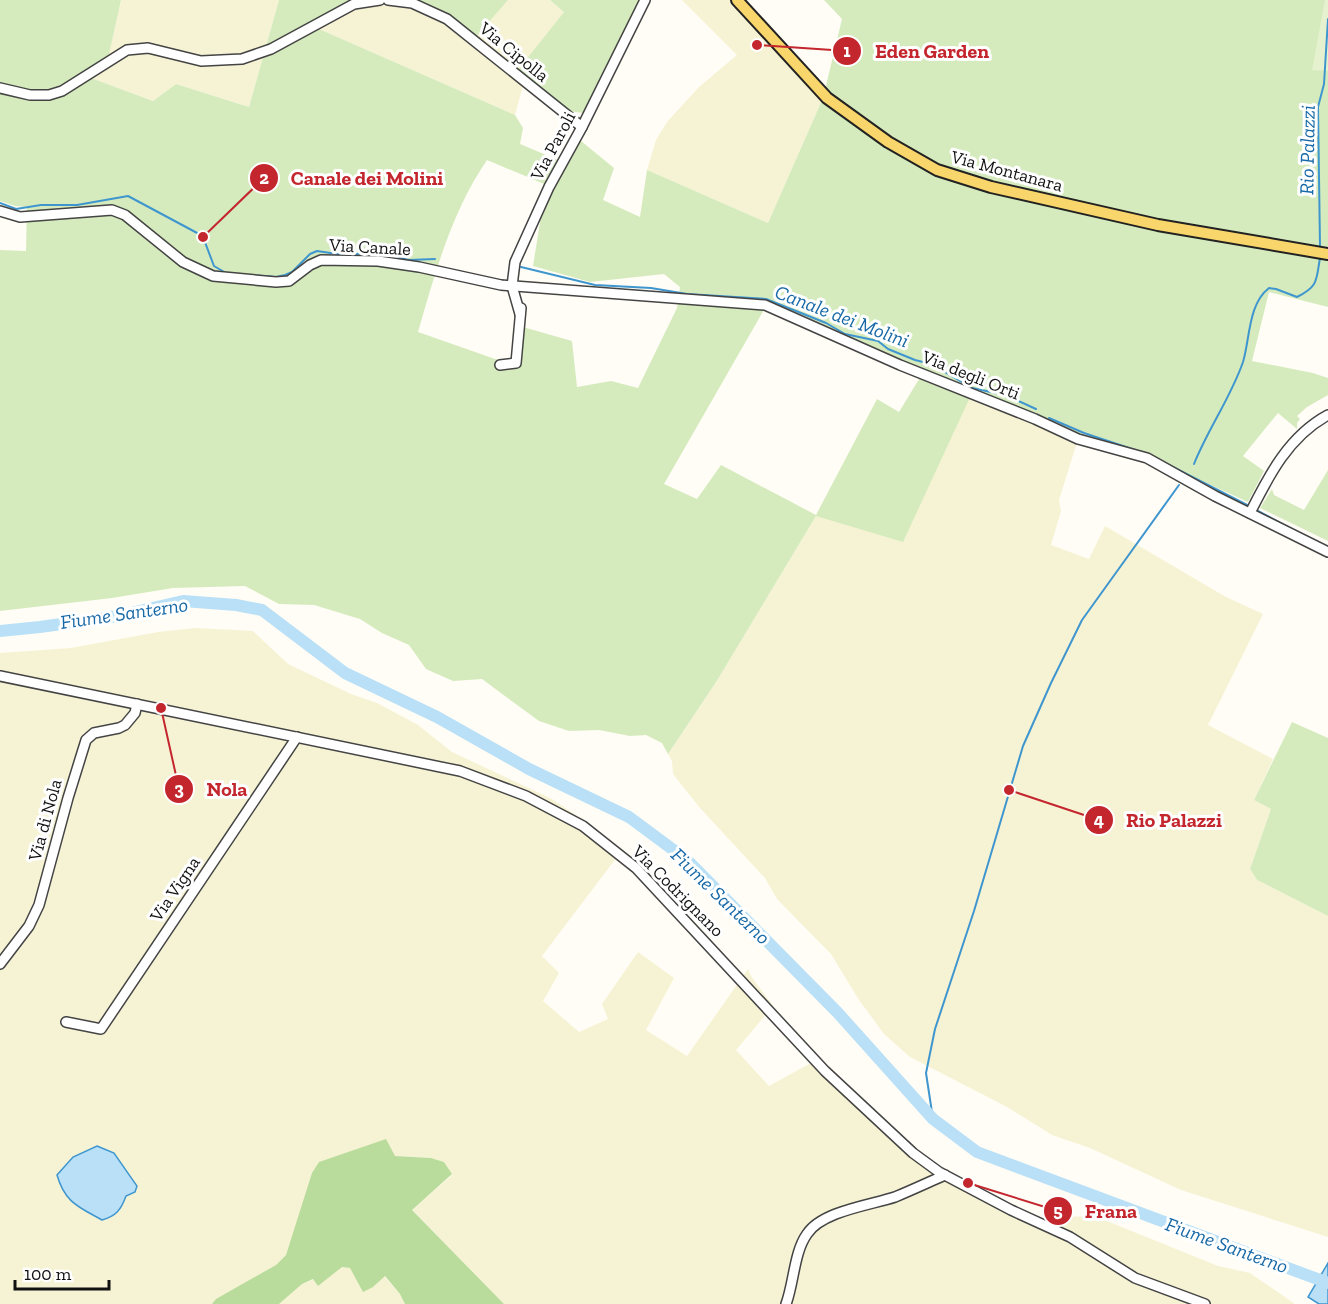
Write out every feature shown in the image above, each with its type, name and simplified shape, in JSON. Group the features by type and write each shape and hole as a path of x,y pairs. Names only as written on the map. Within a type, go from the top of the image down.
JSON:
{"main road":[{"name":"Via Montanara","path":"737,0 827,98 888,142 937,170 991,187 1158,225 1328,254"}],"street":[{"path":"0,88 30,95 50,95 62,91 127,50 147,48 201,62 242,59 272,49 354,4 380,0"},
{"name":"Via Cipolla","path":"388,0 412,3 447,19 582,127"},
{"name":"Via Paroli","path":"500,364 516,363 520,314 515,262 549,187 582,127 645,0"},
{"name":"Via Canale","path":"0,211 20,217 112,210 125,215 183,261 213,276 276,282 289,281 315,262 328,259 378,261 419,267 517,287"},
{"name":"Via degli Orti","path":"517,287 765,305 900,365 1035,419 1078,439 1147,458 1215,496 1252,509 1328,552"},
{"path":"1252,509 1274,467 1286,451 1311,426 1328,415"},
{"name":"Via Codrignano","path":"0,676 460,771 526,796 583,826 636,868 825,1071 914,1153 945,1175 1011,1210 1070,1237 1135,1278 1205,1304"},
{"name":"Via di Nola","path":"0,964 29,926 39,905 86,740 94,733 125,725 135,712 137,704"},
{"name":"Via Vigna","path":"66,1022 101,1029 297,737"},
{"path":"786,1304 801,1245 807,1233 816,1224 860,1206 894,1197 945,1175"}],"shaded area":[{"path":"121,0 279,0 249,107 176,84 153,101 91,78 108,58"},
{"path":"374,0 413,2 473,39 508,0 550,0 564,12 519,70 525,78 515,115 319,29 349,8"},
{"path":"682,0 730,0 823,98 768,223 647,170 656,140 667,122 699,87 737,55"},
{"path":"972,393 1078,439 1059,500 1061,511 1051,545 1089,559 1105,526 1226,597 1263,614 1208,725 1273,759 1254,800 1271,809 1250,869 1257,880 1328,916 1328,1237 1181,1190 1090,1148 1052,1135 1007,1107 910,1057 884,1034 859,1000 831,954 777,899 765,878 700,808 673,774 672,761 668,754 718,679 816,516"},
{"path":"196,628 253,631 288,664 351,694 377,703 418,725 452,752 552,799 583,820 620,853 542,956 559,973 543,1001 579,1032 608,1019 602,1004 638,952 674,978 646,1030 687,1056 748,969 773,1006 736,1050 769,1086 820,1058 920,1155 947,1173 1040,1220 1057,1216 1097,1217 1218,1266 1250,1273 1295,1304 504,1304 412,1210 452,1175 444,1162 430,1158 395,1156 299,1217 286,1255 276,1265 212,1304 0,1304 0,653 71,648 158,632"},
{"path":"334,1266 350,1268 356,1277 373,1287 384,1276 400,1294 405,1304 279,1304 302,1284 317,1278"}],"green space":[{"path":"0,0 121,0 108,59 91,78 153,101 176,84 249,107 279,0 374,0 349,8 319,29 515,115 523,128 520,144 565,163 581,141 614,168 603,200 640,217 647,170 768,223 823,98 842,19 824,0 1328,0 1328,307 1269,292 1252,361 1328,378 1328,395 1307,407 1297,416 1300,419 1297,429 1278,413 1243,456 1264,471 1248,502 1156,460 1078,439 972,393 903,542 816,516 718,679 668,754 662,743 646,735 630,736 599,730 569,731 539,721 482,679 453,681 426,669 409,645 382,633 360,619 314,605 279,604 245,586 173,588 112,598 0,611 0,250 26,251 27,207 0,201","holes":["487,160 549,186 542,210 533,266 590,282 664,274 680,287 677,308 638,388 611,381 577,387 572,341 523,327 518,361 495,359 418,332 454,221","769,301 924,371 899,412 877,399 816,515 721,465 697,499 664,484"]},
{"path":"399,0 508,0 474,39 450,19"},
{"path":"550,0 641,0 583,113 568,111 518,70 564,12"},
{"path":"1325,0 1328,0 1328,71 1312,70"},
{"path":"1328,470 1328,541 1260,508 1272,489 1274,495 1304,510"},
{"path":"1292,722 1328,738 1328,916 1257,880 1250,869 1271,809 1254,800"},
{"path":"386,1139 395,1156 431,1158 444,1162 452,1174 412,1210 504,1304 405,1304 385,1276 373,1287 363,1292 350,1268 342,1267 318,1286 313,1279 302,1284 279,1304 212,1304 216,1299 276,1265 286,1255 312,1173 319,1162"}],"water":[{"path":"97,1146 114,1153 137,1186 135,1192 126,1196 117,1212 102,1220 69,1198 57,1175 73,1157"},
{"path":"1328,1263 1328,1304 1319,1304 1308,1297"}],"waterway":[{"name":"Rio Palazzi","path":"1320,246 1318,107 1324,84 1328,19"},
{"name":"Canale dei Molini","path":"0,203 16,209 41,205 77,205 128,196 203,237 214,266 226,273"},
{"name":"Canale dei Molini","path":"252,275 276,277 285,275 317,251 344,255 379,252 409,260 435,259"},
{"name":"Rio Palazzi","path":"1194,464 1238,375 1257,303 1269,288 1297,297 1304,293 1315,282 1320,258"},
{"name":"Canale dei Molini","path":"521,267 595,285 766,299 826,323 845,334 878,341 888,349 931,364 972,388 1005,395 1036,409"},
{"name":"Canale dei Molini","path":"1049,418 1084,433 1147,454"},
{"name":"Canale dei Molini","path":"1165,463 1251,507"},
{"name":"Rio Palazzi","path":"933,1119 926,1073 935,1029 974,911 1023,746 1082,620 1179,485"},
{"name":"Canale dei Molini","path":"1256,510 1288,527"},
{"name":"Fiume Santerno","path":"0,631 118,616 183,601 236,605 262,610 345,673 437,717 529,769 629,817 687,860 838,1013 933,1119 977,1152 1328,1283"}],"place":[{"name":"Eden Garden","path":"757,45"},
{"name":"Canale dei Molini","path":"203,237"},
{"name":"Nola","path":"161,708"},
{"name":"Rio Palazzi","path":"1009,790"},
{"name":"Frana","path":"968,1183"}]}
